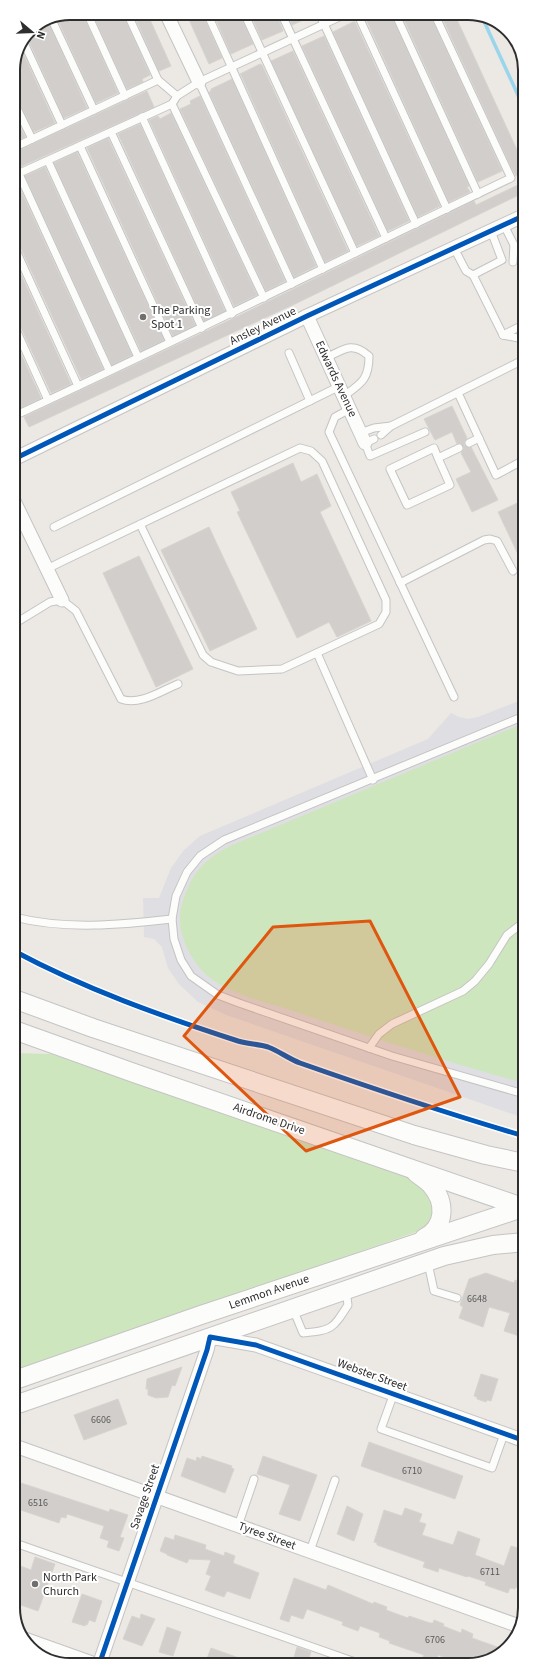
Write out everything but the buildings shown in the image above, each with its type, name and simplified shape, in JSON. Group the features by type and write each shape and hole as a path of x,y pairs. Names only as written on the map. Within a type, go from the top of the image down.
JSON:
{"main road":[{"path":"20,1001 94,1028 414,1135 466,1150 518,1161"},
{"name":"Airdrome Drive","path":"20,1032 518,1205"},
{"path":"20,1045 58,1046"},
{"path":"408,1167 431,1184 439,1196 442,1206 442,1217 437,1228 430,1235 411,1244"},
{"name":"Lemmon Avenue","path":"20,1378 201,1314 518,1209"},
{"name":"Lemmon Avenue","path":"20,1403 428,1262 469,1250 493,1245 518,1243"},
{"path":"201,1314 210,1337"}],"street":[{"path":"169,20 199,82"},
{"name":"Ansley Avenue","path":"20,456 307,316 518,218"},
{"name":"Edwards Avenue","path":"307,316 350,409 366,438"},
{"path":"20,522 47,569 62,600"},
{"name":"Webster Street","path":"210,1337 256,1345 394,1393 518,1439"},
{"name":"Savage Street","path":"100,1658 207,1350 210,1337"},
{"name":"Tyree Street","path":"20,1448 515,1625"},
{"path":"43,1650 72,1658"}],"lane":[{"path":"90,20 126,96"},
{"path":"129,20 158,80 177,96"},
{"path":"210,20 323,269"},
{"path":"247,20 355,253"},
{"path":"284,20 386,238"},
{"path":"322,20 416,224"},
{"path":"20,173 172,104 177,96 199,82 333,20"},
{"path":"360,20 447,209"},
{"path":"398,20 478,194"},
{"path":"20,413 109,370 232,314 511,178 437,20"},
{"path":"53,23 94,110"},
{"path":"26,47 62,125"},
{"path":"20,145 158,80"},
{"path":"199,82 292,284"},
{"path":"172,104 264,298"},
{"path":"20,114 32,139"},
{"path":"142,117 232,314"},
{"path":"111,132 202,328"},
{"path":"80,146 170,342"},
{"path":"48,161 138,357"},
{"path":"20,183 109,370"},
{"path":"504,225 514,245 518,248"},
{"path":"473,275 502,260 491,231"},
{"path":"513,262 514,245"},
{"path":"454,248 466,271 473,275 503,335"},
{"path":"20,259 78,386"},
{"path":"503,335 518,328"},
{"path":"503,335 518,338"},
{"path":"20,338 48,400"},
{"path":"54,527 310,401 342,391 361,383 369,370 369,356 361,348 349,347 326,358"},
{"path":"289,353 310,401"},
{"path":"381,435 391,426 518,363"},
{"path":"458,393 496,475 518,463"},
{"path":"350,409 335,417 329,432 454,697"},
{"path":"391,426 374,428 366,438 370,456 425,432"},
{"path":"469,443 479,438"},
{"path":"47,569 140,524 300,448 311,451 322,461 386,600 386,612 379,624 282,669 238,671 210,662 203,655 140,524"},
{"path":"434,448 438,458 450,484 407,505 390,469 434,448"},
{"path":"438,458 458,448"},
{"path":"400,583 484,540 490,539 497,541 513,571"},
{"path":"20,620 50,602 62,600 76,611 121,699 128,702 140,700 178,684"},
{"path":"317,652 373,780"},
{"path":"518,719 373,780 224,840 200,856 187,872 176,896 172,919 174,939 181,960 191,976 218,995 370,1048 459,1076 518,1092"},
{"path":"20,919 33,922 103,925 172,919"},
{"path":"370,1048 379,1034 392,1024 463,991 475,981 489,964 507,935 518,927"},
{"path":"428,1262 434,1291 457,1298"},
{"path":"293,1308 303,1333 326,1331 337,1323 348,1305 346,1291"},
{"path":"394,1393 381,1429 492,1468 504,1434"},
{"path":"238,1526 254,1479"},
{"path":"310,1551 335,1480"},
{"path":"20,1545 344,1658"}],"highlighted area":[{"path":"370,921 460,1097 306,1151 184,1036 273,927"}],"shaded area":[{"path":"518,701 518,1116 226,1015 198,1002 179,984 168,968 162,947 154,939 144,937 143,898 159,898 171,868 184,850 200,836 428,739 451,713 468,719 478,717"}],"green space":[{"path":"518,726 518,1081 467,1067 239,994 209,977 196,962 185,944 180,924 180,914 186,893 199,869 212,857 230,846"},
{"path":"20,1053 51,1054 425,1183 435,1210 429,1223 416,1232 20,1371"}],"waterway":[{"path":"485,23 518,95"}],"cycle path":[{"path":"20,456 307,316 518,218"},
{"path":"20,954 68,978 152,1012 238,1041 268,1047 296,1061 328,1073 518,1134"},
{"path":"101,1658 207,1350 210,1337 256,1345 518,1439"}],"place":[{"name":"The Parking Spot 1","path":"143,317"},
{"name":"North Park Church","path":"35,1584"}]}
